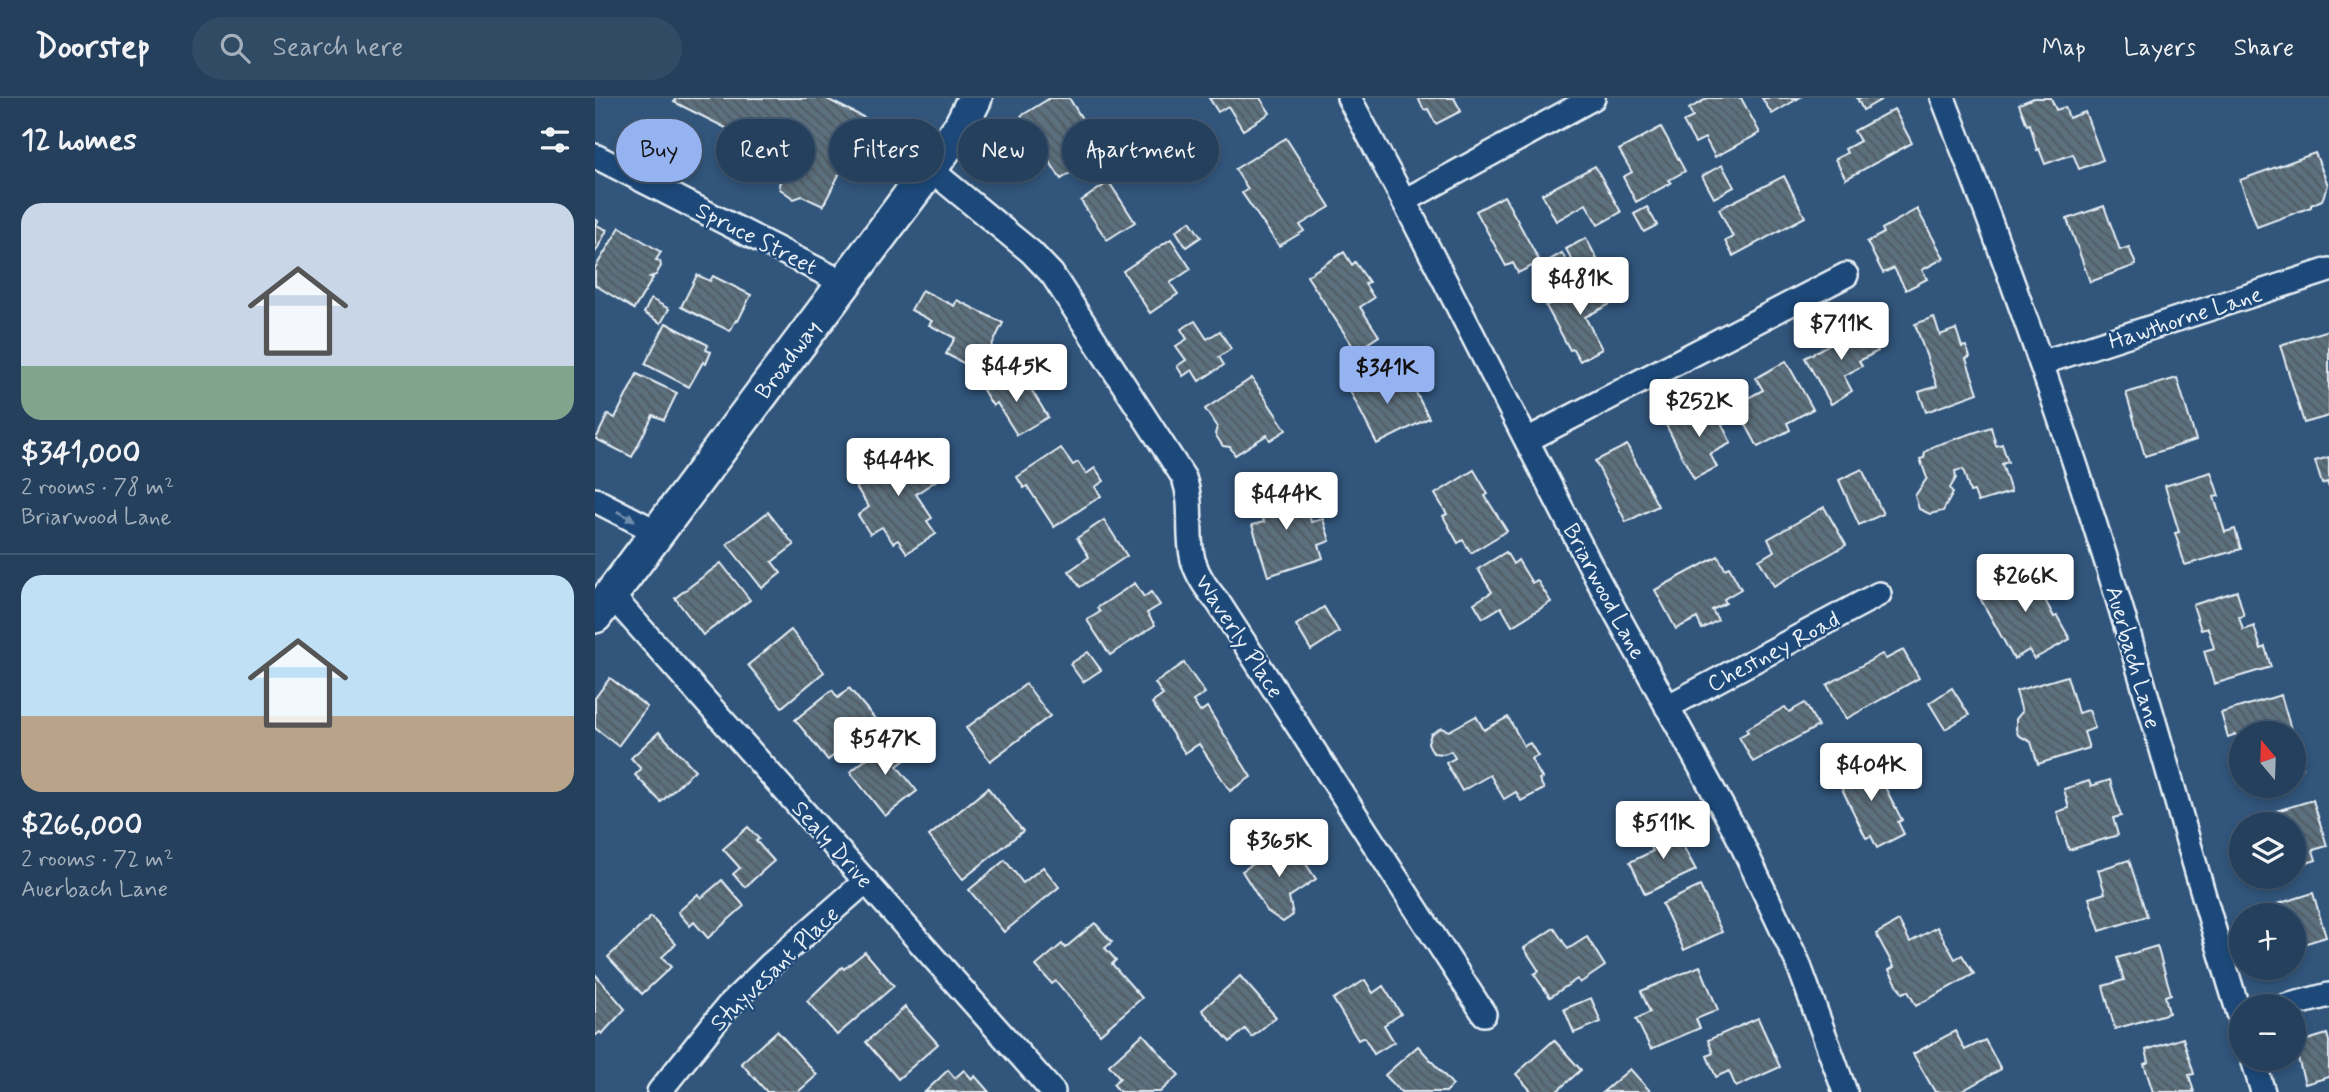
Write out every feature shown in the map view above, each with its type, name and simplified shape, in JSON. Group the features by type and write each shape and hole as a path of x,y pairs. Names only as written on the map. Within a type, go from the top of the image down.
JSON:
{"main road":[{"name":"Broadway","path":"944,150 961,126 975,98"},
{"name":"Broadway","path":"603,606 921,182"}],"street":[{"name":"Briarwood Lane","path":"1349,98 1405,201 1598,580 1737,834 1798,963 1845,1092"},
{"path":"1405,201 1593,98"},
{"name":"Auerbach Lane","path":"1943,98 1990,219 2101,543 2233,994"},
{"name":"Spruce Street","path":"595,156 844,283"},
{"name":"Waverly Place","path":"944,181 1031,252 1052,274 1184,478 1190,495 1193,558 1203,584 1218,602 1484,1014"},
{"name":"Hawthorne Lane","path":"2041,363 2329,270"},
{"path":"1527,440 1846,275"},
{"path":"595,500 657,531"},
{"name":"Chestney Road","path":"1667,707 1879,594"},
{"name":"Sealy Drive","path":"603,606 866,881 1053,1092"},
{"name":"Stuyvesant Place","path":"659,1092 728,1006 770,965 866,881"},
{"path":"2306,1001 2329,995"},
{"path":"2257,1071 2263,1092"}],"building":[{"path":"676,98 825,98 867,119 829,119 829,182 835,182 823,206 802,196 794,199 780,189 779,184 815,182 815,119 716,119 716,123 674,102"},
{"path":"1050,98 1069,98 1082,119 1062,119 1062,178 1048,159 1048,119 1023,119 1021,116"},
{"path":"1209,98 1260,98 1270,113 1243,130 1228,106 1218,112"},
{"path":"1418,98 1454,98 1461,111 1436,124"},
{"path":"1708,98 1741,98 1760,133 1715,157 1705,138 1695,143 1683,122 1693,117 1689,109"},
{"path":"1762,98 1799,98 1772,114"},
{"path":"1857,98 1884,98 1863,110"},
{"path":"2034,98 2051,98 2056,110 2065,107 2069,118 2085,112 2103,160 2079,169 2073,154 2045,164 2039,149 2037,150 2030,124 2027,125 2019,104"},
{"path":"1894,109 1912,143 1846,179 1835,159 1847,153 1845,149 1860,141 1854,131"},
{"path":"1661,127 1685,171 1669,180 1671,183 1636,202 1623,177 1632,172 1619,150"},
{"path":"1286,138 1330,207 1300,225 1304,231 1279,246 1242,193 1248,189 1235,169"},
{"path":"2315,153 2328,185 2322,200 2311,207 2257,227 2240,180"},
{"path":"1722,165 1734,187 1714,198 1702,176"},
{"path":"1595,166 1621,212 1598,225 1586,204 1556,221 1542,194"},
{"path":"1784,176 1805,217 1733,256 1725,241 1733,237 1719,209"},
{"path":"1109,182 1135,222 1107,240 1081,201"},
{"path":"1504,196 1540,262 1518,273 1513,263 1506,266 1476,211"},
{"path":"2104,206 2120,250 2129,247 2136,265 2090,282 2067,219"},
{"path":"1647,207 1657,225 1644,232 1634,214"},
{"path":"1917,209 1944,258 1922,270 1927,279 1906,290 1894,268 1883,273 1867,242 1884,233 1882,229"},
{"path":"595,219 598,221 596,225 607,230 595,253"},
{"path":"1190,221 1201,237 1186,247 1176,231"},
{"path":"620,227 661,252 656,260 660,261 661,266 656,275 650,277 653,278 634,309 595,285 595,268"},
{"path":"1586,238 1597,259 1578,270 1566,249"},
{"path":"1171,239 1191,269 1170,283 1178,294 1150,313 1123,271"},
{"path":"1344,252 1352,265 1355,262 1369,282 1365,284 1374,298 1360,307 1379,336 1356,351 1307,276"},
{"path":"1562,253 1574,275 1554,285 1543,264"},
{"path":"697,275 710,281 713,276 751,295 730,331 681,307"},
{"path":"1598,277 1612,303 1585,317 1602,349 1580,361 1573,349 1570,350 1546,306"},
{"path":"922,290 954,306 957,300 1003,323 979,371 946,354 955,338 929,325 932,321 911,310"},
{"path":"651,299 669,309 661,323 644,313"},
{"path":"1934,317 1940,335 1956,329 1962,347 1966,346 1970,357 1966,359 1978,393 1926,412 1919,392 1937,386 1915,324"},
{"path":"1195,321 1207,339 1220,331 1231,349 1219,357 1224,365 1199,381 1192,370 1183,376 1177,366 1186,360 1176,346 1187,339 1181,329"},
{"path":"666,323 708,345 706,350 711,352 706,364 703,362 689,387 645,364"},
{"path":"1864,325 1878,351 1859,361 1862,366 1844,376 1852,391 1831,404 1805,358"},
{"path":"2329,330 2329,416 2304,423 2280,345"},
{"path":"1786,361 1813,409 1787,423 1790,430 1758,447 1735,405 1763,390 1756,378"},
{"path":"1370,370 1379,389 1407,375 1429,418 1377,444 1346,383"},
{"path":"637,374 677,393 664,420 653,415 632,457 596,439 608,414 615,418"},
{"path":"1005,376 1013,390 1026,381 1048,417 1017,435 997,403 993,406 983,390"},
{"path":"1252,378 1286,430 1270,440 1267,435 1235,455 1230,447 1223,446 1215,434 1217,427 1205,409"},
{"path":"2177,378 2196,440 2145,456 2126,393"},
{"path":"1711,402 1731,443 1710,454 1717,467 1694,479 1666,425"},
{"path":"1991,427 1996,446 2002,444 2008,462 2002,464 2011,492 1978,502 1974,491 1970,492 1963,469 1955,471 1956,478 1950,488 1953,493 1943,511 1930,514 1919,509 1915,496 1927,478 1920,459 1924,458 1925,452 1934,446"},
{"path":"1627,445 1658,506 1626,522 1595,461"},
{"path":"919,446 940,478 916,494 932,518 927,521 936,534 907,553 898,540 893,543 882,527 870,534 858,515 869,507 852,476 881,457 888,467"},
{"path":"1061,448 1073,465 1078,462 1086,474 1095,468 1104,481 1095,487 1101,496 1054,527 1027,486 1024,488 1017,477"},
{"path":"2329,457 2329,488 2327,482 2322,484 2315,461"},
{"path":"1862,469 1883,514 1859,525 1839,480"},
{"path":"1474,470 1488,494 1485,496 1507,531 1471,553 1463,540 1458,543 1443,516 1447,514 1435,494"},
{"path":"2211,472 2219,496 2214,497 2225,532 2235,529 2241,549 2185,565 2175,533 2179,532 2165,486"},
{"path":"1281,480 1291,513 1307,508 1311,522 1323,519 1330,541 1319,545 1323,558 1268,576 1252,525 1264,522 1254,488"},
{"path":"1824,507 1846,545 1774,586 1759,560 1774,551 1768,539"},
{"path":"768,512 794,545 772,562 781,573 762,588 727,544"},
{"path":"1104,520 1127,556 1080,587 1069,571 1089,557 1077,538"},
{"path":"1506,552 1513,564 1518,560 1532,583 1537,580 1551,602 1512,626 1501,607 1483,618 1474,603 1492,592 1478,569"},
{"path":"1718,556 1725,569 1729,567 1741,589 1724,599 1726,603 1712,610 1718,620 1702,629 1697,618 1676,629 1655,590"},
{"path":"721,563 750,600 703,635 675,598"},
{"path":"2034,563 2051,597 2045,600 2070,639 2034,659 2029,650 2014,659 1980,598 1986,594 1985,591"},
{"path":"1135,583 1144,597 1151,592 1160,605 1147,613 1155,625 1110,655 1087,620 1100,612 1097,608"},
{"path":"2237,591 2244,616 2239,617 2243,630 2254,626 2261,649 2265,647 2271,667 2214,684 2204,651 2214,648 2208,628 2201,630 2193,605"},
{"path":"1324,607 1339,632 1311,650 1296,625"},
{"path":"791,630 824,672 782,707 748,665"},
{"path":"1903,650 1919,678 1846,719 1827,685 1882,654 1886,659"},
{"path":"1088,652 1101,670 1083,682 1070,664"},
{"path":"1184,663 1205,693 1193,701 1200,712 1207,707 1251,777 1230,791 1199,744 1185,753 1152,703 1163,695 1155,683"},
{"path":"2067,676 2078,713 2089,710 2095,728 2084,732 2089,748 2038,764 2031,742 2018,735 2016,729 2016,719 2022,712 2016,691"},
{"path":"610,678 647,707 618,746 595,728 595,698"},
{"path":"1026,684 1050,716 990,761 966,728"},
{"path":"849,688 877,721 828,760 795,720 832,690 838,698"},
{"path":"1952,688 1969,715 1945,729 1929,703"},
{"path":"2281,695 2289,721 2229,721 2228,737 2221,713"},
{"path":"1805,703 1818,726 1753,762 1739,737 1748,732 1746,729 1785,707 1789,712"},
{"path":"1476,716 1484,730 1508,717 1524,746 1530,743 1538,756 1531,759 1542,778 1539,779 1544,789 1521,801 1516,792 1504,799 1490,775 1462,791 1446,763 1455,758 1451,751 1444,754 1433,753 1428,743 1431,734 1441,728 1449,731"},
{"path":"659,732 695,770 661,802 635,775 641,769 631,758"},
{"path":"893,738 909,757 897,766 917,791 885,816 850,772"},
{"path":"1864,757 1871,770 1875,768 1902,820 1898,822 1904,834 1877,848 1871,836 1866,838 1840,785 1844,783 1838,771"},
{"path":"2110,780 2121,816 2113,818 2118,835 2069,850 2057,812 2069,808 2064,789 2089,781 2091,786"},
{"path":"988,788 1023,831 963,879 929,836"},
{"path":"2313,800 2327,846 2313,850 2316,860 2306,863 2306,812 2273,812"},
{"path":"1671,824 1696,870 1645,894 1630,862 1653,851 1646,836"},
{"path":"748,827 759,839 756,841 774,861 745,887 733,874 740,868 723,849"},
{"path":"1290,840 1316,879 1289,897 1293,915 1283,922 1267,911 1242,871"},
{"path":"1005,860 1023,883 1043,867 1059,887 1004,932 969,890"},
{"path":"2129,860 2147,916 2100,931 2089,898 2105,893 2098,870"},
{"path":"722,880 744,906 708,938 694,922 690,926 678,912 698,894 701,898"},
{"path":"1700,886 1722,932 1684,950 1662,904"},
{"path":"2313,893 2326,937 2306,943 2306,903 2280,903"},
{"path":"651,917 676,944 662,957 671,967 642,994 608,957"},
{"path":"1899,921 1910,942 1937,927 1955,959 1962,955 1974,974 1916,1006 1908,991 1902,993 1889,970 1894,967 1876,934"},
{"path":"1095,923 1112,942 1105,948 1116,960 1112,964 1142,998 1100,1034 1056,981 1052,984 1036,966 1062,944 1065,948"},
{"path":"1554,928 1568,949 1587,937 1605,966 1580,983 1577,979 1550,997 1534,974 1539,971 1524,948"},
{"path":"2157,946 2171,994 2165,996 2169,1013 2115,1029 2103,986 2124,980 2117,958"},
{"path":"865,952 894,986 837,1035 807,1001 842,967 844,969"},
{"path":"1700,966 1718,1010 1696,1019 1700,1028 1651,1049 1636,1019 1650,1012 1641,991"},
{"path":"595,974 625,1009 602,1034 600,1032 595,1036"},
{"path":"1240,976 1276,1017 1252,1037 1245,1029 1230,1042 1202,1010"},
{"path":"1365,980 1373,993 1383,986 1401,1014 1384,1025 1394,1042 1374,1054 1364,1037 1358,1040 1333,999"},
{"path":"1591,998 1601,1022 1574,1033 1564,1009"},
{"path":"905,1007 938,1044 898,1079 866,1042"},
{"path":"1758,1018 1780,1067 1736,1087 1729,1071 1716,1077 1707,1056 1713,1053 1708,1040"},
{"path":"777,1031 817,1075 798,1092 767,1092 741,1063"},
{"path":"1955,1031 1965,1050 1985,1040 2001,1069 1960,1092 1935,1092 1913,1054"},
{"path":"1143,1034 1179,1075 1160,1092 1120,1092 1113,1084 1120,1078 1109,1065"},
{"path":"2327,1034 2329,1077 2305,1084 2301,1071 2306,1071 2306,1040"},
{"path":"2183,1038 2194,1074 2189,1075 2194,1092 2153,1092 2144,1064 2149,1062 2146,1050"},
{"path":"1554,1040 1581,1070 1556,1092 1532,1092 1516,1074"},
{"path":"1418,1046 1453,1085 1446,1092 1401,1092 1385,1075"},
{"path":"1630,1069 1651,1092 1603,1092"},
{"path":"948,1070 955,1078 964,1070 972,1079 975,1076 989,1092 925,1092"}]}
